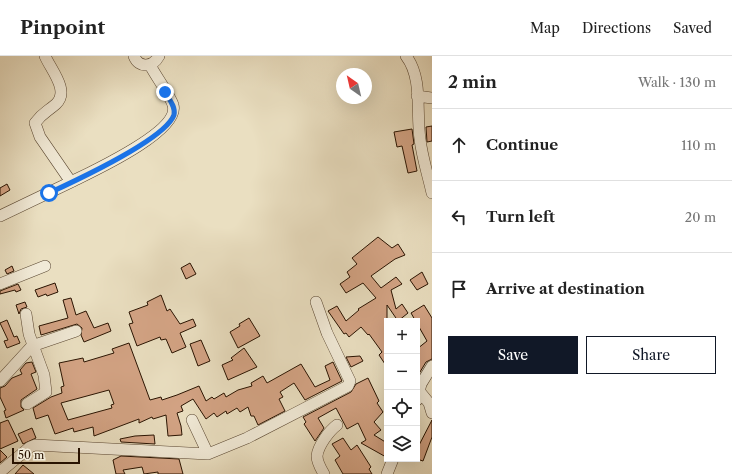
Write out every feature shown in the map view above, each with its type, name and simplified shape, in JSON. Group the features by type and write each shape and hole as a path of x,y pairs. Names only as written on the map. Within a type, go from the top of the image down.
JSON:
{"street":[{"path":"45,56 61,87 62,96 56,104 44,112 35,123 40,137 71,182"},
{"path":"134,56 136,61 142,65 150,65 156,62 159,56"},
{"path":"406,56 412,64 416,76 420,139 432,193"},
{"path":"0,216 103,166 161,131 174,114 173,105 150,65"},
{"path":"417,96 432,98"},
{"path":"0,284 45,266"},
{"path":"0,472 30,447 35,445 208,454 247,438 350,384 326,333 316,302"},
{"path":"26,314 32,346 44,375 46,392 27,404"},
{"path":"0,381 32,346 76,331"},
{"path":"420,390 421,384 432,366"},
{"path":"420,397 429,403 432,413"},
{"path":"192,420 208,454"},
{"path":"324,474 319,465 317,456 323,442 337,425"},
{"path":"387,474 392,462"}],"building":[{"path":"432,126 432,141 427,142 426,127"},
{"path":"412,129 414,144 412,145 417,171 408,173 402,146 397,147 394,132"},
{"path":"7,184 10,190 0,196 0,188"},
{"path":"378,237 392,248 398,244 405,255 395,259 371,276 381,288 396,277 402,284 391,290 396,309 402,304 408,313 402,318 396,318 387,305 387,318 384,318 384,362 379,355 382,352 369,334 368,335 361,327 349,337 346,333 344,334 328,311 337,306 346,321 359,310 358,309 376,298 363,283 346,293 340,284 350,277 347,272 357,264 352,258"},
{"path":"190,263 196,274 186,279 181,268"},
{"path":"12,266 14,271 7,274 5,270"},
{"path":"422,272 428,284 417,290 410,280"},
{"path":"55,283 58,292 47,296 46,294 38,297 35,290"},
{"path":"18,284 21,290 0,294 0,291"},
{"path":"161,295 167,311 170,309 180,324 193,319 196,326 180,333 186,347 172,353 166,339 161,340 160,337 137,346 129,324 133,323 129,312 148,305 147,302"},
{"path":"71,298 76,315 86,311 94,328 108,323 111,331 84,342 81,335 82,328 77,324 41,335 39,326 68,318 63,300"},
{"path":"25,302 27,307 21,309 19,314 16,305"},
{"path":"424,305 432,318 432,359 426,362 420,372 420,347 427,341 420,329 420,318 414,318 411,313"},
{"path":"249,318 260,336 238,348 230,332"},
{"path":"7,320 14,337 17,336 20,343 7,348 4,341 8,340 0,323"},
{"path":"201,340 210,361 198,366 190,344"},
{"path":"129,343 150,400 161,397 162,400 199,386 206,401 212,397 214,399 224,393 226,397 238,390 252,386 251,383 263,376 267,383 301,364 315,387 330,380 325,366 333,362 342,381 305,400 294,383 280,392 283,397 279,399 285,411 258,425 254,416 251,416 248,407 240,412 237,408 227,414 226,411 217,417 214,413 206,419 193,399 181,406 183,411 177,413 182,435 168,436 166,415 153,419 152,417 139,423 139,419 94,436 93,427 74,432 73,428 55,434 48,415 36,419 33,408 51,397 62,393 61,387 64,386 59,363 83,358 84,362 114,353 112,349","holes":["109,390 114,404 111,405 112,408 68,420 61,403"]},
{"path":"244,348 257,367 228,380 222,365 233,360 231,358"},
{"path":"360,356 363,361 351,367 346,357"},
{"path":"32,362 36,372 31,374 37,389 21,400 21,407 24,410 6,418 4,411 6,410 0,397 0,388 5,386 12,378 22,374 20,370 26,363"},
{"path":"368,378 379,401 377,403 383,412 374,422 381,430 374,435 384,441 384,456 361,443 366,440 358,423 347,429 336,408 318,418 324,428 315,441 304,424 306,422 303,417 351,392 356,384"},
{"path":"8,420 18,441 0,449 0,423"},
{"path":"432,420 432,437 423,461 420,460 420,443"},
{"path":"32,428 36,438 23,444 18,434"},
{"path":"154,435 155,444 121,442 120,439 135,436"},
{"path":"343,438 351,450 357,445 371,467 369,469 372,474 343,474 335,460 340,456 332,444"},
{"path":"0,450 7,457 0,463"},
{"path":"121,456 179,459 183,474 158,474 158,472 144,474 142,467 123,470 125,474 116,474 113,460"},
{"path":"23,465 34,474 15,474"}],"route":[{"path":"49,193 103,166 142,144 161,131 174,114 173,105 165,92"}]}
